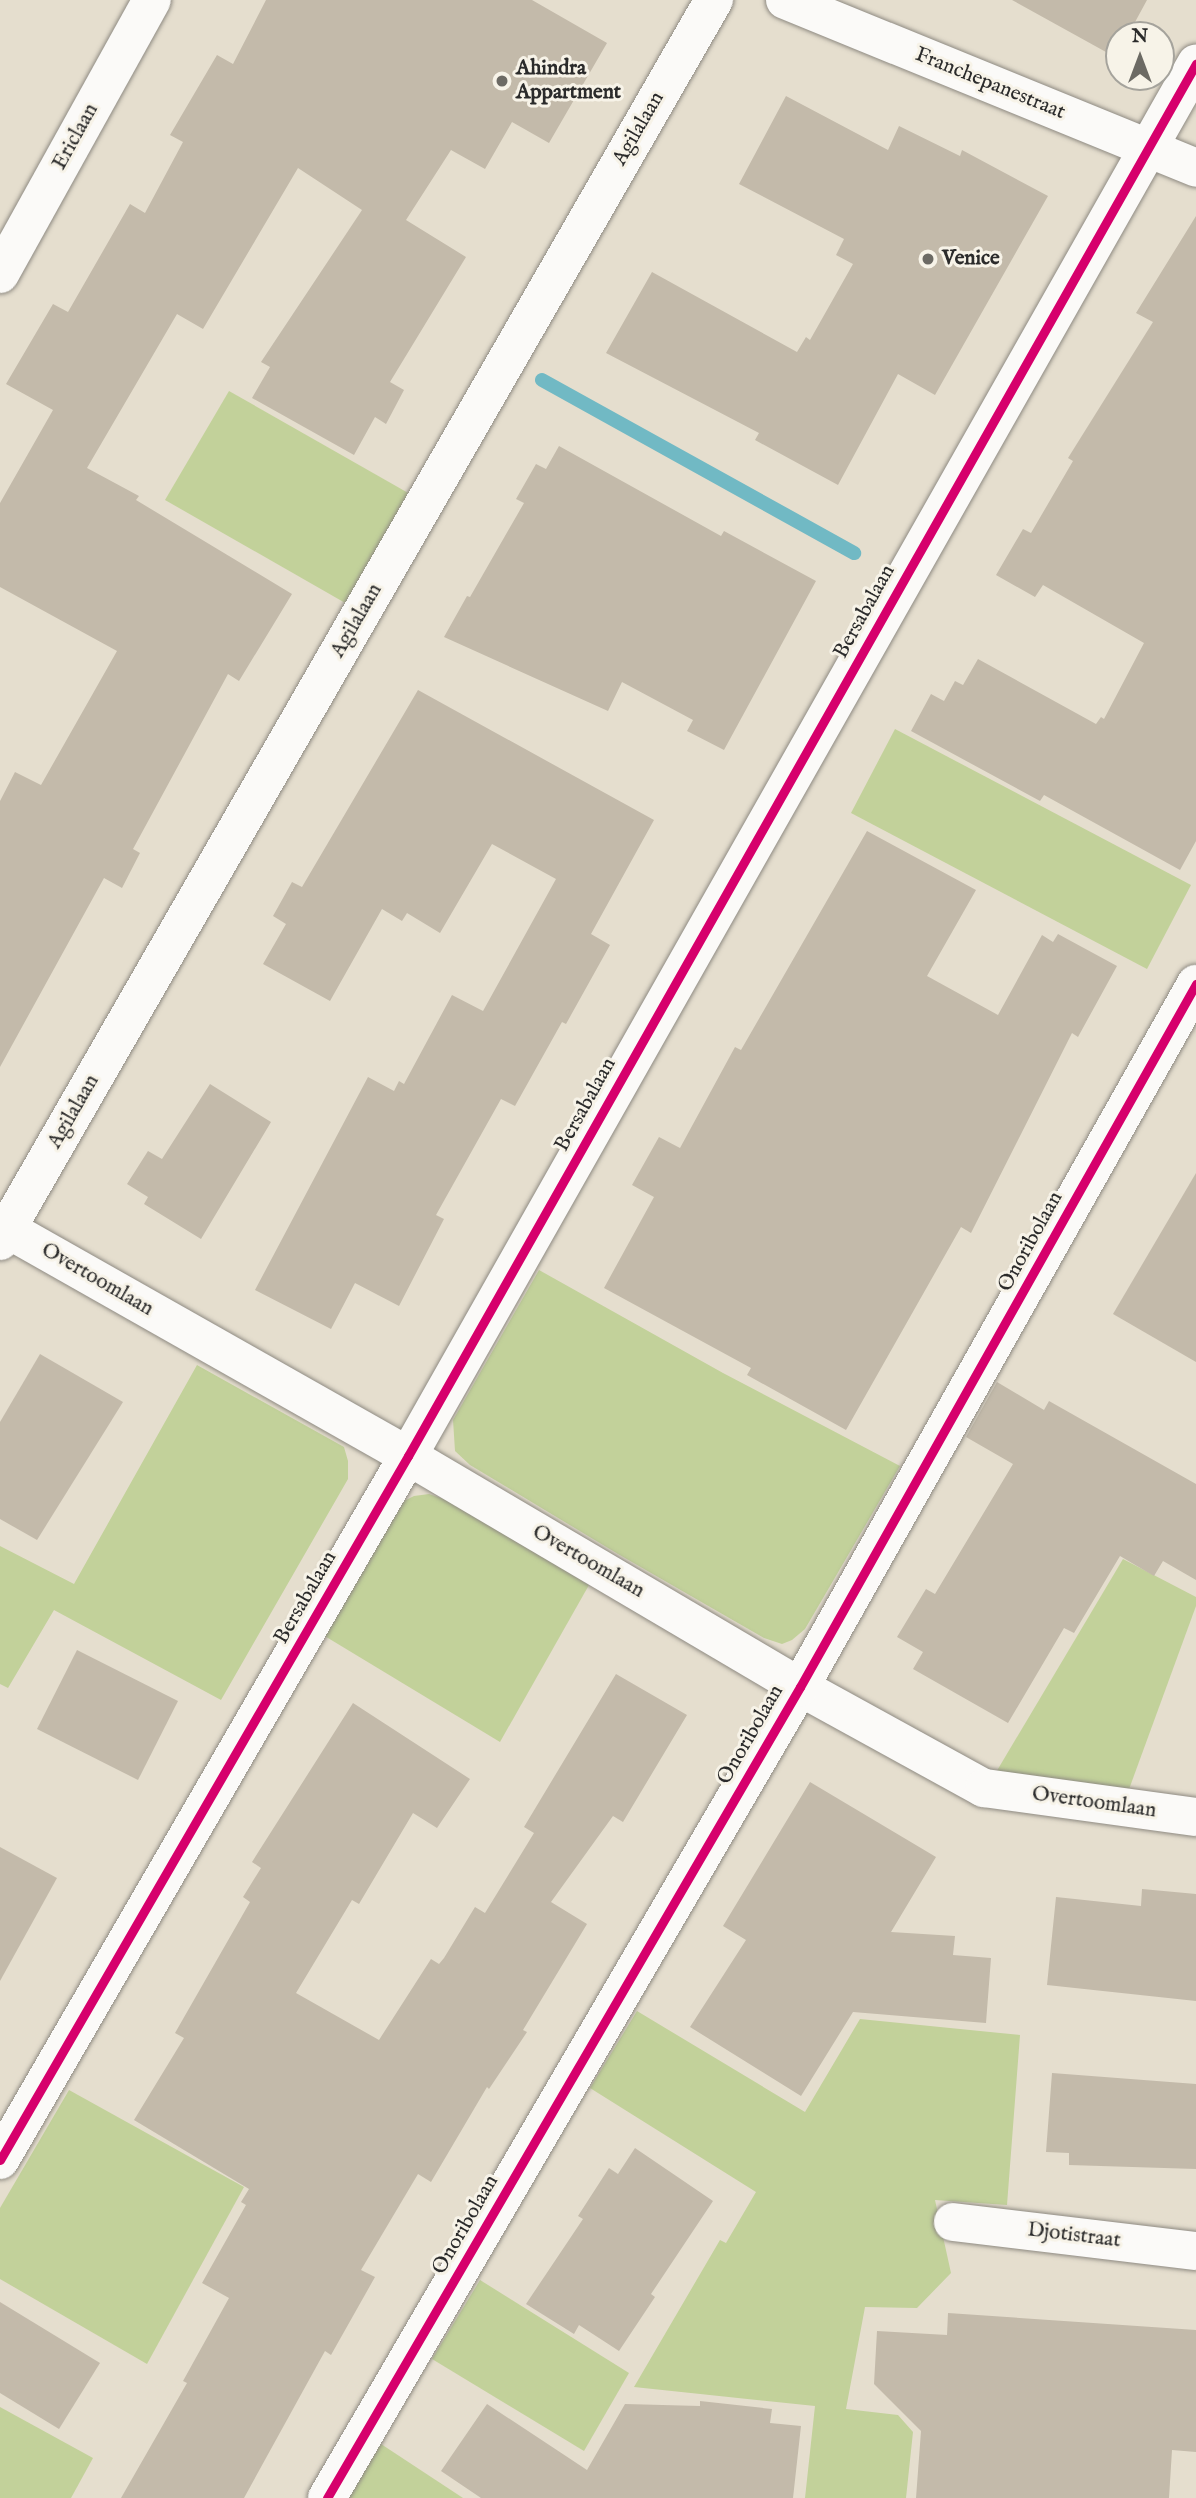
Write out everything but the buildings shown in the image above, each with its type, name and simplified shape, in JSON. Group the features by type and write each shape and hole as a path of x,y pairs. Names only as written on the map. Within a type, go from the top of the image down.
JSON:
{"street":[{"name":"Ericlaan","path":"0,274 152,0"},
{"name":"Agilalaan","path":"4,1235 714,0"},
{"name":"Franchepanestraat","path":"785,0 1196,168"},
{"name":"Bersabalaan","path":"0,2160 408,1456 1196,64"},
{"name":"Onoribolaan","path":"327,2498 800,1686 1196,984"},
{"name":"Overtoomlaan","path":"4,1235 408,1456 800,1686 984,1788 1196,1817"},
{"name":"Djotistraat","path":"953,2222 1196,2250"}],"green space":[{"path":"229,391 410,494 347,604 165,500"},
{"path":"895,729 1191,885 1147,969 851,813"},
{"path":"539,1270 723,1373 900,1466 805,1629 792,1640 782,1644 764,1638 470,1465 455,1451 453,1420"},
{"path":"197,1365 344,1447 348,1461 348,1479 221,1700 54,1610 8,1688 0,1684 0,1546 74,1584"},
{"path":"429,1494 447,1500 589,1585 500,1742 323,1635 404,1501 414,1496"},
{"path":"1123,1559 1196,1597 1196,1606 1128,1792 995,1774"},
{"path":"637,2011 805,2112 860,2019 1020,2035 1007,2205 935,2200 951,2273 917,2308 865,2307 846,2409 898,2415 913,2432 906,2498 805,2498 815,2406 634,2387 720,2240 726,2243 756,2192 590,2088"},
{"path":"69,2090 244,2187 147,2364 0,2279 0,2208"},
{"path":"480,2280 629,2373 584,2451 432,2359"},
{"path":"0,2407 93,2458 71,2498 0,2498"},
{"path":"381,2444 463,2498 347,2498"}],"waterway":[{"path":"542,380 854,553"}],"cycle path":[{"path":"0,2160 408,1456 1196,64"},
{"path":"327,2498 800,1687 1196,984"}],"place":[{"name":"Ahindra Appartment","path":"502,81"},
{"name":"Venice","path":"928,259"}]}
